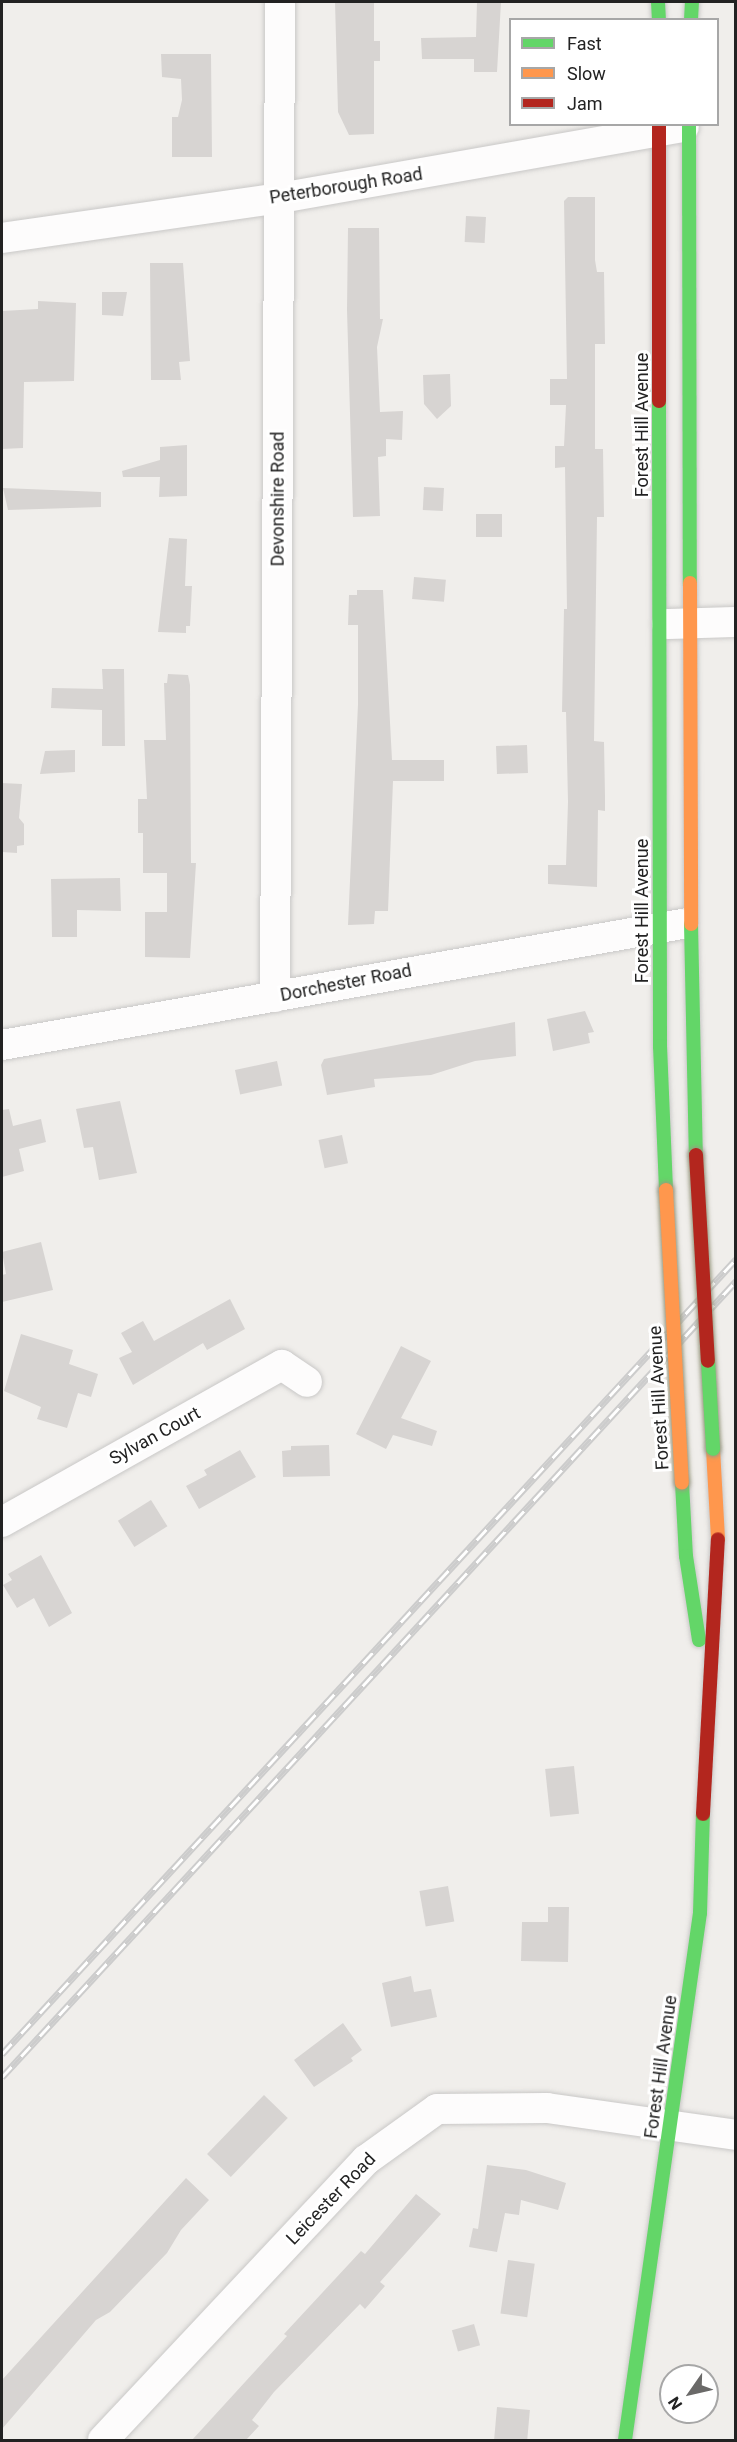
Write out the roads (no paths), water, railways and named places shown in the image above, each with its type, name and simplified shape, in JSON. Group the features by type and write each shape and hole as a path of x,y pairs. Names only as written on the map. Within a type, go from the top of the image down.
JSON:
{"main road":[{"path":"658,2 658,18"},
{"path":"691,18 692,2"},
{"name":"Forest Hill Avenue","path":"625,2440 672,2123 700,1913 707,1695 718,1559 696,1155 691,922 689,126"},
{"name":"Forest Hill Avenue","path":"659,128 660,927 666,1190 686,1556 707,1695"}],"street":[{"name":"Devonshire Road","path":"275,997 280,2"},
{"name":"Peterborough Road","path":"2,238 280,198 679,126"},
{"path":"660,624 735,622"},
{"name":"Dorchester Road","path":"2,1045 691,922"},
{"name":"Sylvan Court","path":"2,1522 282,1365 307,1382"},
{"name":"Leicester Road","path":"103,2440 366,2160 437,2109 547,2108 672,2123 735,2135"}],"railway":[{"path":"2,2054 736,1259"},
{"path":"2,2077 736,1281"}]}
